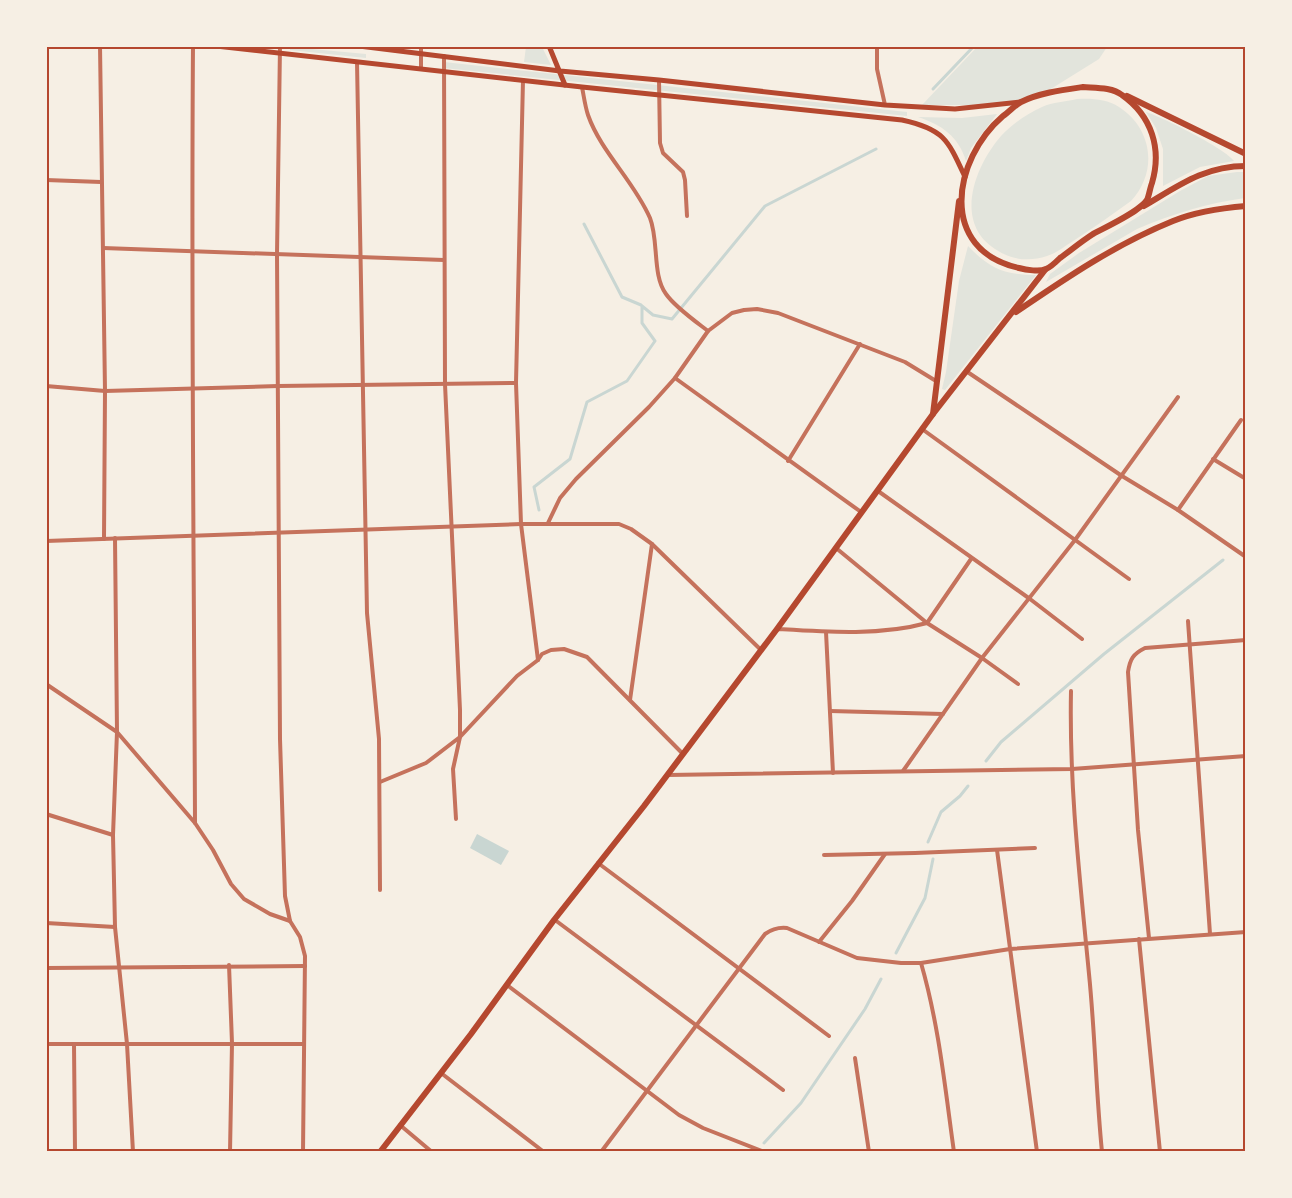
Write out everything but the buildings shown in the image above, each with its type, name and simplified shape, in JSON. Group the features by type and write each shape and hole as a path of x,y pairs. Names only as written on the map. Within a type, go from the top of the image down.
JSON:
{"main road":[{"path":"216,46 902,120 922,125 949,143 965,177"},
{"path":"359,46 421,50 560,71 885,105 955,109 1020,102 1050,93 1083,87 1103,88 1121,93 1245,154"},
{"path":"549,46 565,85"},
{"path":"1121,93 1149,126 1156,147 1156,169 1146,201 1123,219"},
{"path":"933,414 961,189 972,153 981,138 1020,102"},
{"path":"380,1152 777,629 933,414 1045,270 1092,235 1186,181 1214,168 1245,166"},
{"path":"961,189 968,230 973,240 987,256 1005,265 1045,270"},
{"path":"1010,315 1086,265 1174,220 1222,208 1245,206"}],"street":[{"path":"100,46 105,391 104,539"},
{"path":"193,46 192,388 195,823"},
{"path":"280,46 277,254 280,740 285,896 290,921 303,945 305,966 303,1152"},
{"path":"877,46 877,69 885,105"},
{"path":"421,50 421,69"},
{"path":"444,55 445,384 460,737 453,770 456,819"},
{"path":"357,62 367,613 379,739 380,890"},
{"path":"523,80 516,384 521,524 538,660"},
{"path":"659,80 660,143 663,153 683,172 687,216"},
{"path":"582,87 588,116 650,218 655,232 658,272 666,294 708,331"},
{"path":"46,180 101,182"},
{"path":"103,248 444,260"},
{"path":"549,523 560,498 576,479 675,378 708,331 732,313 757,309 778,313 905,362 936,381"},
{"path":"788,461 860,344"},
{"path":"966,371 1122,476 1178,510 1245,557"},
{"path":"675,378 861,512"},
{"path":"46,386 105,391 278,386 516,384"},
{"path":"903,772 982,658 1075,540 1178,397"},
{"path":"1178,510 1241,420"},
{"path":"922,429 1129,579"},
{"path":"1213,459 1245,479"},
{"path":"877,491 1030,599 1082,639"},
{"path":"46,541 549,523 619,524 631,528 652,544 761,650"},
{"path":"115,538 117,732 113,836 114,927 127,1044 133,1152"},
{"path":"630,701 652,544"},
{"path":"836,548 927,623 1018,684"},
{"path":"777,629 826,632 907,629 927,623 971,559"},
{"path":"1188,621 1210,934"},
{"path":"826,632 833,772"},
{"path":"1149,938 1138,830 1129,661 1135,653 1145,648 1245,640"},
{"path":"380,782 426,763 460,737 497,696 542,654 551,650 564,649 586,657 683,754"},
{"path":"46,684 117,732 195,823 231,884 244,899 270,914 290,921"},
{"path":"1071,691 1072,769 1102,1152"},
{"path":"830,711 944,714"},
{"path":"667,775 1072,769 1245,756"},
{"path":"46,814 113,836"},
{"path":"824,855 1035,848"},
{"path":"997,850 1037,1152"},
{"path":"819,942 852,901 885,854"},
{"path":"598,862 829,1036"},
{"path":"554,920 783,1090"},
{"path":"46,923 114,927"},
{"path":"601,1152 765,934 780,927 857,958 921,963 1010,949 1245,932"},
{"path":"1139,939 1160,1152"},
{"path":"921,963 931,997 938,1037 954,1152"},
{"path":"229,965 232,1043 230,1152"},
{"path":"46,968 305,966"},
{"path":"506,985 679,1115 703,1128 764,1152"},
{"path":"46,1044 303,1044"},
{"path":"75,1044 75,1152"},
{"path":"855,1058 869,1152"},
{"path":"441,1074 544,1152"},
{"path":"400,1125 432,1152"}],"shaded area":[{"path":"290,47 366,54 366,58 290,50"},
{"path":"526,47 542,47 551,65 524,62"},
{"path":"977,47 1107,47 1099,59 1046,92 1020,100 984,105 922,105"},
{"path":"444,62 907,112 907,116 444,68"},
{"path":"1077,99 1099,100 1114,104 1130,116 1139,127 1148,151 1148,164 1140,190 1131,201 1052,254 1027,259 1014,258 1001,253 982,238 975,224 972,209 972,194 983,163 1001,136 1020,120 1046,105"},
{"path":"1146,112 1207,142 1234,161 1200,167 1163,186 1163,149 1156,128"},
{"path":"997,114 971,148 966,161 954,138 942,128 918,117 962,118"},
{"path":"1245,172 1245,198 1190,210 1137,229 1046,282 1050,274 1079,253 1180,191 1208,176"},
{"path":"968,246 983,260 998,269 1015,274 1036,275 945,390 942,389 959,281"},
{"path":"477,834 509,851 501,865 470,848"}],"waterway":[{"path":"933,89 974,46"},
{"path":"539,510 534,487 570,459 587,402 627,381 655,341 642,323 642,306 653,315 672,319 765,206 876,149"},
{"path":"584,224 622,297 641,305"},
{"path":"986,761 1001,742 1104,654 1223,560"},
{"path":"928,842 941,812 968,786"},
{"path":"896,953 925,898 933,859"},
{"path":"764,1143 801,1103 865,1009 881,979"}]}
